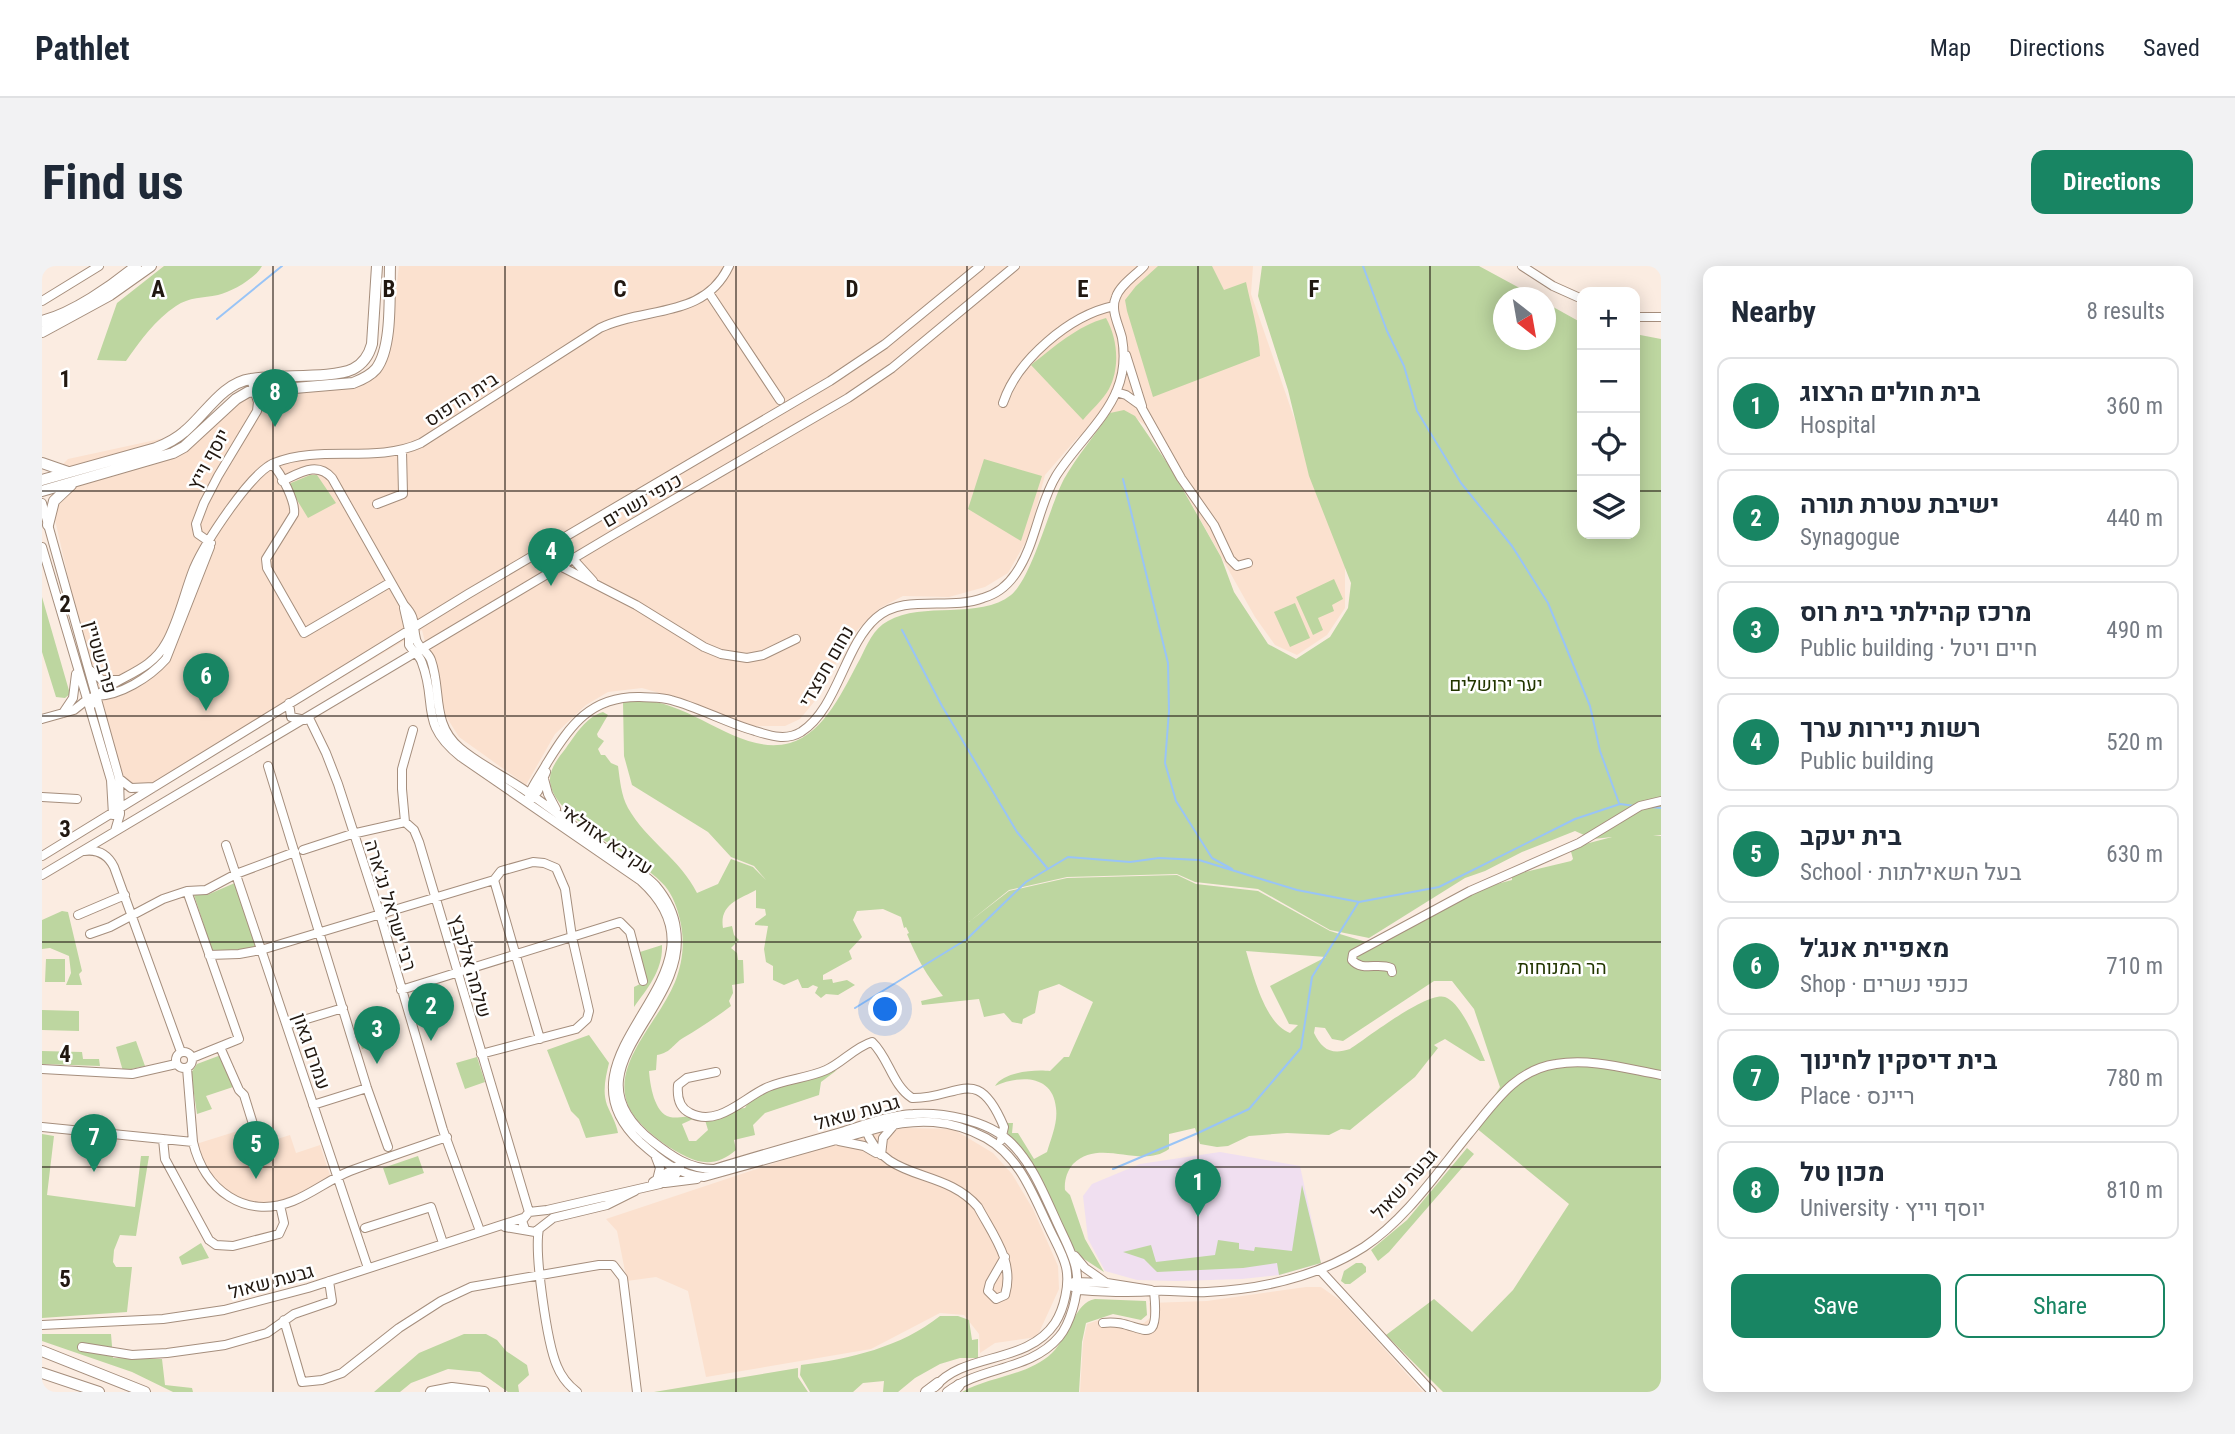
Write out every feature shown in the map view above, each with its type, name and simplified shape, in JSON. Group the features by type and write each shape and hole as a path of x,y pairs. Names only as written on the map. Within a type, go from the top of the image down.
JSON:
{"main road":[{"path":"43,329 60,314 92,297 136,266"},
{"path":"43,329 110,295 150,266"},
{"path":"42,491 169,442 190,428 228,390 251,379 343,372 360,364 370,352 372,344 377,266"},
{"path":"42,480 74,477 173,453 194,439 236,399 253,391 353,383 372,373 385,346 390,266"},
{"path":"42,463 74,477"},
{"path":"48,525 49,512 55,498 74,477"},
{"path":"42,1351 145,1392"},
{"path":"42,1373 99,1392"},
{"path":"928,1392 938,1383"},
{"path":"431,1392 452,1388 484,1392"}],"street":[{"path":"42,301 99,266"},
{"name":"בית הדפוס","path":"90,697 151,663 164,646 195,567 247,486 261,471 272,464 299,457 402,452 421,443 600,328 624,318 683,306 709,293 722,280 729,266"},
{"name":"כנפי נשרים","path":"42,856 412,628 830,381 886,344 980,266"},
{"name":"כנפי נשרים","path":"42,876 113,833 122,824 309,720 560,566 866,387 1015,266"},
{"path":"1003,403 1007,389 1031,356 1084,315 1114,306 1121,289 1144,266"},
{"path":"1522,266 1553,286 1577,297"},
{"path":"709,293 780,400"},
{"name":"נחום חפצדי","path":"530,797 566,733 582,716 598,705 618,698 660,698 771,736 794,736 805,730 824,705 860,638 885,611 904,606 982,599 1008,583 1026,554 1057,475 1116,393 1123,366 1123,346 1114,306"},
{"path":"1640,317 1661,317"},
{"path":"1123,346 1144,412"},
{"name":"יוסף וייץ","path":"211,540 199,528 198,518 218,476 258,406 251,379"},
{"path":"1116,393 1133,398 1144,412 1181,478 1214,525 1230,559 1237,566 1248,562"},
{"path":"377,504 403,494 402,452"},
{"path":"272,464 279,471 293,501 294,514 266,562 267,568 304,633 391,582"},
{"name":"עקיבא אזולאי","path":"282,481 309,469 328,473 412,615 412,628 419,651 430,656 430,714 442,739 461,757 559,815 648,878 671,909 677,939 672,973 622,1063 618,1088 621,1104 636,1128 682,1162"},
{"name":"פרבשטיין","path":"42,503 87,667 90,697"},
{"name":"בית הדפוס","path":"90,697 116,693 153,672 166,660 211,540"},
{"name":"פרבשטיין","path":"42,547 76,667 90,697 119,778 116,810"},
{"path":"573,559 598,585"},
{"path":"560,566 721,654 747,658 773,651 796,639"},
{"path":"402,662 429,668 440,639"},
{"path":"67,712 75,692 76,667"},
{"path":"87,667 102,680 124,679"},
{"name":"עקיבא אזולאי","path":"429,668 437,706 447,733 462,750 510,780 641,881 655,895 664,910 671,941 666,973 623,1049 611,1079 612,1098 621,1120 655,1155 677,1170"},
{"path":"42,719 67,712 84,712 98,718 116,693"},
{"path":"67,712 90,697"},
{"name":"רבי ישראל נג'ארה","path":"289,703 291,717 309,720 330,763 380,914 447,1137 480,1231"},
{"name":"פרבשטיין","path":"98,718 116,810"},
{"name":"שלמה אלקבץ","path":"413,730 402,769 405,822 416,833 529,1214"},
{"path":"268,766 299,851 320,932 367,1088 388,1147"},
{"path":"510,780 527,782 542,776 559,815"},
{"path":"119,778 131,788 160,785"},
{"path":"42,797 77,799"},
{"path":"1392,972 1391,968 1384,965 1355,964 1352,960 1353,954 1470,891 1579,843 1640,806 1661,801"},
{"path":"116,810 122,824"},
{"path":"90,934 155,903 187,891 206,890 236,874 299,851 352,834 405,822"},
{"name":"עמרם גאון","path":"226,845 368,1268"},
{"path":"82,852 97,851 109,858 125,895 181,1052"},
{"path":"209,955 261,950 494,880 501,871 533,862 544,863 556,869 563,882 589,1011 587,1019 576,1029 481,1054"},
{"path":"494,880 540,1039"},
{"path":"187,891 239,1039 192,1058"},
{"path":"78,915 125,895"},
{"path":"401,990 620,922 630,932 643,981"},
{"path":"287,1025 343,1008"},
{"path":"716,1072 687,1078 678,1085 680,1104 684,1110 699,1117 720,1114 767,1088 825,1070 872,1042 901,1089 912,1098 960,1088 976,1089 984,1094 992,1101 1004,1127 1003,1137 997,1145"},
{"path":"220,1047 239,1090 244,1095 253,1124"},
{"path":"187,1069 176,1064 176,1056 181,1052 188,1053 192,1058 187,1069 193,1142 207,1177 232,1201 251,1206 280,1205 308,1194 338,1177 447,1137"},
{"name":"גבעת שאול","path":"42,1325 163,1319 256,1303 480,1231 500,1227 529,1214 659,1182 677,1170 682,1162 714,1169 865,1128 914,1121 939,1122 965,1128 997,1145 1018,1167 1066,1267 1068,1284 1100,1291 1139,1294 1154,1291 1206,1292 1250,1288 1320,1270 1364,1247 1388,1229 1501,1093 1526,1074 1540,1067 1574,1062 1595,1063 1661,1075"},
{"path":"42,1069 132,1074 176,1064"},
{"path":"313,1105 367,1088"},
{"name":"גבעת שאול","path":"677,1170 704,1177 833,1141 902,1115 940,1115 980,1126 1003,1137 1025,1161 1069,1248 1077,1269 1078,1285"},
{"path":"881,1155 883,1138 897,1123"},
{"path":"42,1127 193,1142"},
{"path":"865,1128 881,1155"},
{"path":"163,1139 166,1158 204,1233 216,1245 233,1246 279,1234 284,1223 280,1205"},
{"path":"833,1141 864,1146 896,1166 944,1182 973,1202 1005,1257 1007,1288 1005,1295 996,1299 990,1296 988,1291 1005,1257"},
{"path":"655,1155 660,1168 659,1182 704,1177"},
{"name":"גבעת שאול","path":"500,1227 527,1231 540,1228 553,1218 617,1202 645,1186"},
{"path":"577,1212 584,1202"},
{"path":"365,1228 431,1207 443,1243"},
{"path":"537,1249 527,1231 529,1214 542,1219 537,1249 553,1356 561,1375 577,1392"},
{"path":"1069,1248 1085,1268 1107,1283"},
{"path":"284,1320 302,1382 322,1380 342,1373 399,1328 458,1292 485,1284 613,1265 622,1278 637,1392"},
{"path":"1320,1270 1432,1392"},
{"path":"82,1347 117,1354 178,1352 251,1339 267,1333 284,1320 332,1301 329,1281"},
{"name":"גבעת שאול","path":"1078,1285 1107,1283 1154,1291"},
{"path":"938,1383 953,1372 1001,1357 1040,1339 1057,1320 1068,1284"},
{"path":"1071,1316 1078,1285"},
{"path":"947,1392 1037,1357 1062,1334 1083,1298 1100,1291"},
{"path":"1103,1323 1118,1322 1139,1330 1153,1327 1157,1316 1154,1291"}],"shaded area":[{"path":"399,266 1253,266 1251,294 1345,564 1345,608 1327,635 1297,655 1275,645 1255,617 1149,428 1130,414 1078,437 1045,475 1029,536 1008,573 985,587 949,597 903,596 880,608 847,640 823,691 800,719 785,726 749,726 684,700 642,688 608,692 586,705 555,734 526,785 459,737 442,710 422,630 165,783 149,789 125,783 75,608 49,493 56,471 68,459 197,431 245,395 295,391 376,373 392,324"},
{"path":"260,1124 268,1142 290,1135 296,1153 320,1145 331,1178 284,1202 252,1203 228,1194 203,1165 196,1144"},
{"path":"906,1128 953,1129 993,1153 1012,1174 1033,1209 1058,1266 1059,1289 1037,1337 995,1343 980,1353 979,1334 964,1315 940,1313 871,1349 706,1377 688,1291 656,1277 627,1281 617,1231 606,1219 877,1131"},
{"path":"1220,1152 1300,1166 1321,1263 1279,1275 1242,1279 1137,1280 1105,1271 1088,1239 1083,1196 1092,1184 1140,1164"},
{"path":"1321,1287 1341,1301 1423,1392 1080,1392 1083,1342 1087,1324 1112,1319 1130,1324 1144,1323 1150,1318 1149,1303 1207,1301"}],"green space":[{"path":"164,266 262,266 249,280 230,291 191,299 176,306 142,338 126,361 97,360 117,303"},
{"path":"1158,266 1212,266 1224,290 1246,282 1260,356 1153,397 1125,300"},
{"name":"יער ירושלים","path":"1262,266 1479,266 1518,287 1493,287 1493,350 1556,350 1556,309 1577,320 1577,539 1640,539 1640,335 1661,339 1661,835 1653,835 1661,836 1661,1392 1443,1392 1386,1335 1434,1299 1472,1332 1513,1290 1569,1204 1475,1127 1500,1087 1474,1009 1452,981 1434,981 1343,1041 1332,1039 1325,1028 1315,1027 1314,1033 1320,1044 1328,1050 1344,1051 1425,1001 1445,997 1463,1016 1485,1061 1480,1061 1445,1039 1434,1045 1438,1048 1415,1077 1350,1130 1341,1129 1329,1135 1287,1133 1249,1136 1228,1146 1217,1147 1200,1144 1195,1128 1169,1134 1169,1149 1158,1155 1096,1153 1084,1156 1073,1164 1066,1176 1065,1190 1070,1195 1085,1239 1104,1272 1081,1257 1072,1247 1009,1137 1005,1123 1013,1123 1012,1133 1018,1133 1034,1159 1047,1152 1056,1119 1054,1097 1042,1083 1033,1080 1014,1080 995,1086 1005,1077 1012,1075 1028,1071 1050,1071 1064,1057 1069,1057 1093,1002 1059,984 1039,991 1035,1013 1023,1019 1022,1024 1012,1022 1004,1013 984,1017 979,999 922,1005 921,1001 943,996 918,958 901,917 883,909 857,911 853,920 862,937 849,951 852,959 823,975 823,980 832,979 833,983 847,980 855,985 838,995 826,994 821,998 815,993 818,987 813,985 802,988 798,979 784,985 773,980 773,966 766,962 764,949 768,926 755,925 766,915 765,909 756,908 756,890 732,903 724,913 723,928 732,926 734,935 739,940 731,948 737,953 738,960 743,960 744,983 732,985 733,993 729,1001 731,1006 669,1050 657,1055 656,1070 649,1071 650,1083 660,1110 670,1117 693,1119 682,1124 689,1141 696,1141 708,1130 705,1120 745,1108 751,1098 768,1090 837,1070 821,1082 819,1095 765,1113 753,1125 755,1135 734,1140 736,1150 725,1158 707,1162 687,1157 662,1142 640,1123 628,1105 624,1087 627,1070 634,1052 675,982 680,967 682,928 674,902 665,886 581,823 565,809 555,795 550,781 551,772 586,722 603,712 608,715 597,734 604,741 598,749 601,755 605,755 611,763 618,766 624,798 635,819 682,870 697,893 718,884 731,859 753,867 766,880 754,866 731,857 708,832 632,785 624,756 623,702 645,701 667,705 748,741 769,745 790,743 802,738 823,720 832,708 871,638 883,624 902,615 917,612 983,607 1011,595 1026,573 1069,470 1110,413 1124,410 1135,416 1172,470 1221,557 1234,592 1268,644 1296,659 1330,637 1348,608 1351,583 1309,476 1288,390 1258,296","holes":["1575,831 1593,839 1612,837 1570,848 1573,859 1571,861 1512,875 1512,880 1474,890 1405,928 1366,942 1330,931 1258,891 1196,884 1177,875 1067,878 1009,891 969,922 1009,890 1067,877 1177,874 1195,882 1258,889 1330,930 1369,938 1465,878 1522,852","1246,951 1326,957 1270,986 1289,1024 1298,1025 1290,1033 1281,1028 1267,1009 1256,985"]},
{"path":"1106,318 1115,344 1113,381 1083,420 1031,365 1076,332"},
{"path":"984,459 1042,476 1021,541 968,509"},
{"path":"317,475 336,503 308,518 289,487 291,483"},
{"path":"1334,579 1343,599 1332,605 1334,611 1318,618 1323,630 1313,635 1296,597"},
{"path":"42,597 70,694 65,698 56,697 42,652"},
{"path":"1295,603 1310,638 1290,647 1274,612"},
{"path":"237,882 258,947 230,952 212,950 194,895 207,895"},
{"path":"62,911 68,912 82,971 79,974 82,985 66,985 71,973 69,956 50,948 42,949 42,920"},
{"path":"662,945 657,971 634,1007 634,987 646,981 640,952"},
{"path":"46,959 65,959 65,982 45,982"},
{"path":"42,1010 79,1011 79,1031 42,1030"},
{"path":"376,1020 383,1042 362,1049 355,1027"},
{"path":"589,1035 609,1063 605,1094 618,1133 586,1138 579,1119 571,1111 547,1050"},
{"path":"136,1041 145,1066 123,1071 116,1047"},
{"path":"42,1051 82,1052 83,1059 99,1059 100,1066 42,1064"},
{"path":"221,1055 233,1087 206,1096 212,1109 197,1114 191,1073 197,1064"},
{"path":"477,1057 485,1082 465,1089 456,1063"},
{"path":"42,1134 54,1136 47,1195 135,1207 141,1156 149,1156 136,1236 120,1235 114,1250 113,1262 116,1267 132,1267 127,1312 42,1318"},
{"path":"1467,1148 1474,1154 1389,1252 1378,1261 1371,1250 1407,1220"},
{"path":"418,1156 424,1173 389,1185 383,1168"},
{"path":"1302,1185 1321,1263 1279,1275 1277,1263 1243,1268 1157,1272 1144,1259 1123,1252 1151,1245 1156,1262 1215,1255 1218,1240 1239,1243 1239,1249 1254,1251 1255,1247 1292,1251"},
{"path":"201,1243 209,1258 182,1265 179,1257"},
{"path":"1356,1263 1362,1263 1366,1272 1350,1284 1345,1284 1341,1281 1344,1271"},
{"path":"1095,1299 1146,1301 1147,1315 1141,1320 1113,1314 1086,1323 1079,1392 962,1392 1042,1361 1058,1346 1082,1307"},
{"path":"940,1316 958,1316 969,1320 972,1340 978,1339 978,1358 960,1358 940,1364 915,1378 898,1392 883,1392 884,1381 863,1383 853,1392 810,1392 800,1375 801,1365 856,1355 892,1344"},
{"path":"42,1334 111,1334 113,1358 162,1359 165,1385 192,1388 193,1392 173,1392 132,1372 42,1341"},
{"path":"464,1334 486,1334 527,1365 529,1375 518,1385 519,1392 508,1392 480,1372 448,1369 411,1383 400,1392 374,1392 419,1353"},
{"path":"798,1368 798,1377 808,1392 654,1392"}],"waterway":[{"path":"217,319 282,266"},
{"path":"1363,266 1387,331 1404,366 1417,411 1461,483 1512,546 1548,603 1590,706 1600,751 1619,803"},
{"path":"1123,479 1168,663 1169,711 1165,763 1176,801 1212,858 1232,869"},
{"path":"902,630 942,706 1017,832 1047,868"},
{"path":"855,1008 967,939 1026,882 1068,857 1130,862 1159,858 1199,860 1297,890 1359,902 1439,887 1575,819 1620,804 1635,806"},
{"path":"1651,807 1661,808"},
{"path":"1113,1169 1249,1109 1301,1048 1312,977 1358,903"}],"place":[{"name":"מכון טל","path":"275,427"},
{"name":"רשות ניירות ערך","path":"551,586"},
{"name":"מאפיית אנג'ל","path":"206,711"},
{"name":"ישיבת עטרת תורה","path":"431,1041"},
{"name":"מרכז קהילתי בית רוס","path":"377,1064"},
{"name":"בית דיסקין לחינוך","path":"94,1172"},
{"name":"בית יעקב","path":"256,1179"},
{"name":"בית חולים הרצוג","path":"1198,1217"}],"park label":[{"name":"הר המנוחות","path":"1562,967"}]}
